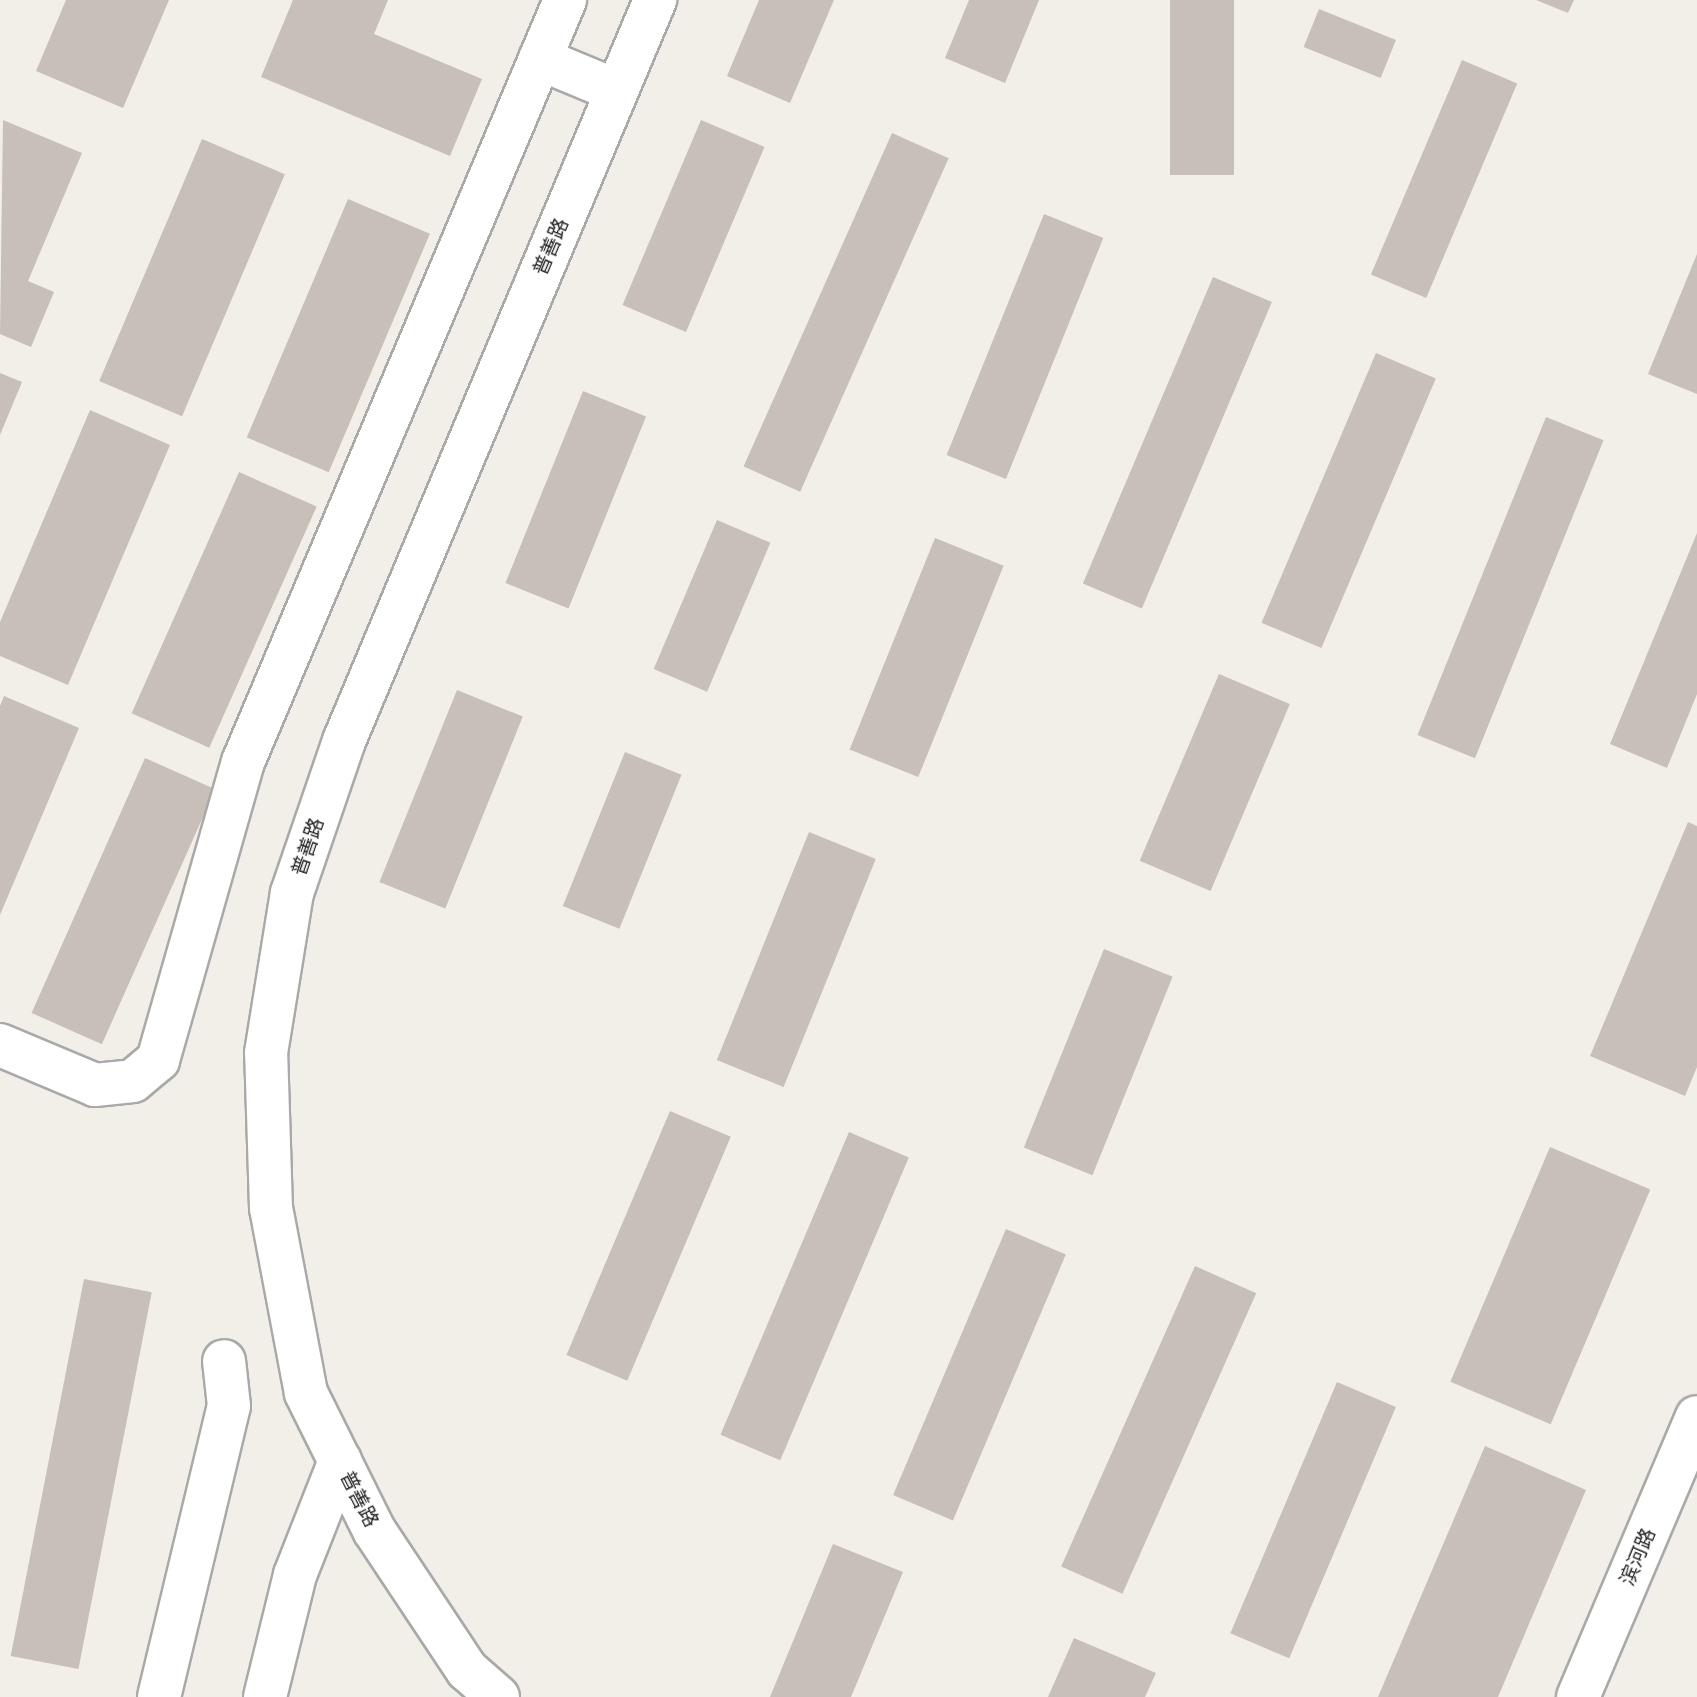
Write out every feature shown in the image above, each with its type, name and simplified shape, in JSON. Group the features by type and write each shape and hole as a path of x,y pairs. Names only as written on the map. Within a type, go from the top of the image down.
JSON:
{"street":[{"path":"0,1045 95,1085 133,1081 158,1060 243,762 565,0"},
{"name":"普善路","path":"498,1697 467,1670 374,1530 306,1393 271,1208 266,1053 292,893 344,741 655,0"},
{"path":"540,59 617,91"},
{"path":"159,1697 229,1406 224,1361"},
{"name":"滨河路","path":"1578,1697 1697,1417"},
{"path":"265,1697 295,1575 340,1461"}],"building":[{"path":"66,0 169,0 123,108 36,71"},
{"path":"293,0 388,0 374,34 482,79 450,156 261,77"},
{"path":"759,0 834,0 790,103 727,76"},
{"path":"969,0 1039,0 1005,83 945,58"},
{"path":"1170,0 1234,0 1234,175 1170,175"},
{"path":"1536,0 1574,0 1568,13"},
{"path":"1319,9 1396,40 1381,78 1304,47"},
{"path":"1462,60 1517,83 1426,298 1371,274"},
{"path":"3,120 82,153 28,281 54,292 31,347 0,334"},
{"path":"701,120 765,147 686,332 622,305"},
{"path":"892,133 949,158 800,492 744,466"},
{"path":"202,139 285,174 182,416 99,381"},
{"path":"348,199 430,234 329,472 247,437"},
{"path":"1044,214 1103,238 1006,479 947,455"},
{"path":"1697,254 1697,394 1648,374"},
{"path":"1213,277 1272,302 1142,609 1083,584"},
{"path":"1376,353 1436,378 1321,648 1262,623"},
{"path":"0,373 22,382 0,435"},
{"path":"583,391 646,416 569,608 505,583"},
{"path":"90,410 170,445 68,685 0,656 0,622"},
{"path":"1546,417 1603,440 1475,758 1418,735"},
{"path":"239,472 317,507 209,748 132,713"},
{"path":"717,520 770,543 707,692 654,669"},
{"path":"1697,533 1697,694 1667,768 1610,744"},
{"path":"935,538 1004,566 918,777 850,749"},
{"path":"1219,674 1290,704 1211,891 1140,861"},
{"path":"457,690 523,717 445,909 379,882"},
{"path":"4,696 79,728 0,915 0,706"},
{"path":"625,752 682,775 619,929 563,906"},
{"path":"145,758 215,789 102,1044 32,1013"},
{"path":"1688,822 1697,826 1697,1067 1685,1096 1590,1056"},
{"path":"809,832 876,859 784,1087 717,1060"},
{"path":"1104,949 1173,977 1092,1175 1024,1147"},
{"path":"670,1111 731,1137 627,1381 566,1355"},
{"path":"849,1132 909,1157 780,1460 720,1435"},
{"path":"1550,1147 1650,1190 1551,1424 1450,1382"},
{"path":"1006,1229 1066,1254 953,1520 893,1495"},
{"path":"1195,1266 1256,1293 1122,1594 1061,1567"},
{"path":"84,1279 152,1292 78,1669 11,1656"},
{"path":"1337,1382 1396,1407 1289,1658 1230,1633"},
{"path":"1485,1446 1586,1490 1498,1697 1378,1697"},
{"path":"833,1544 903,1572 851,1697 770,1697"},
{"path":"1074,1638 1156,1673 1145,1697 1048,1697"}]}
